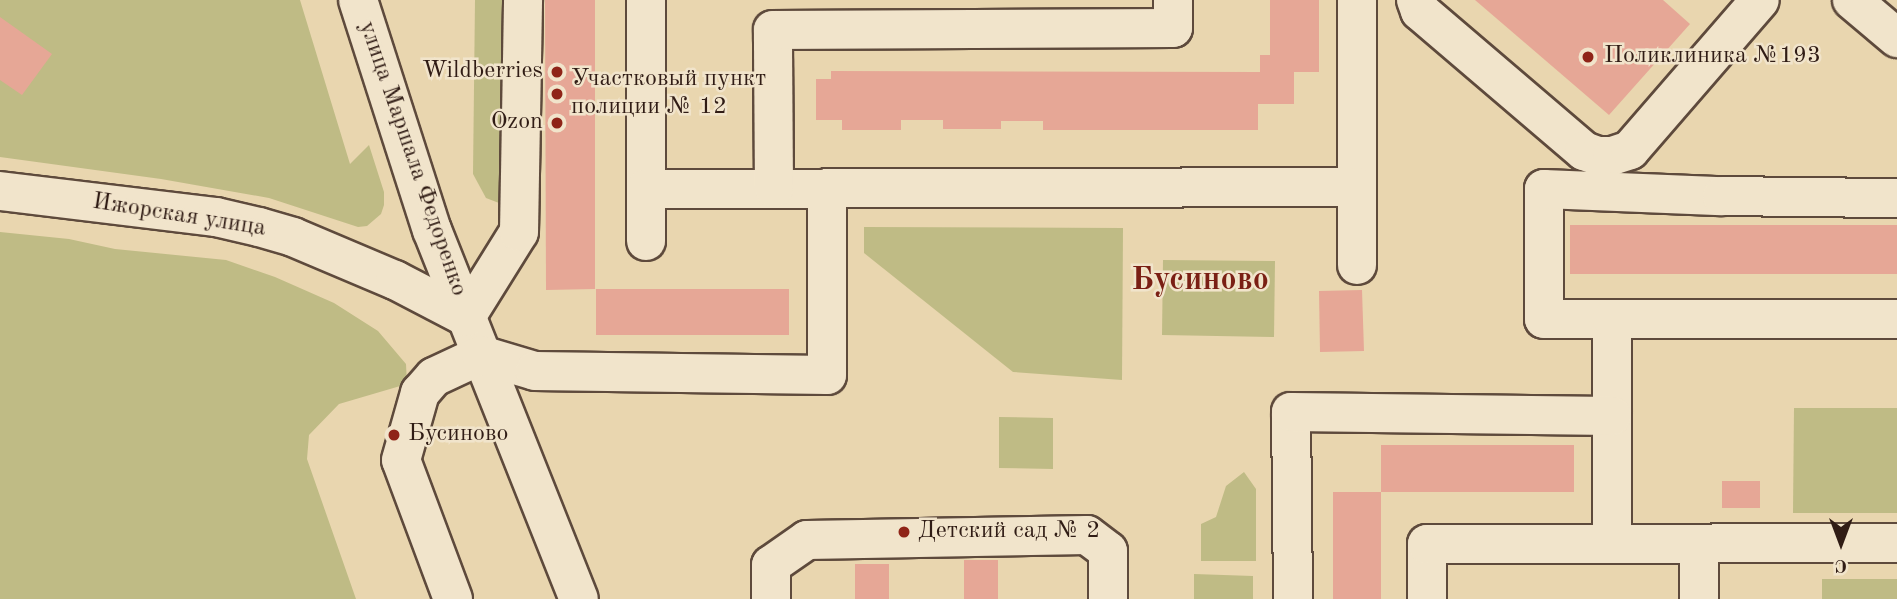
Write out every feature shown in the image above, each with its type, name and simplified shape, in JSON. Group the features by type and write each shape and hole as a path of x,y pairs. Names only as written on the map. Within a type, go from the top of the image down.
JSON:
{"street":[{"name":"улица Маршала Федоренко","path":"358,0 416,186 579,599"},
{"path":"466,317 519,232 523,0"},
{"path":"646,0 646,241"},
{"path":"774,188 773,30 1173,28 1172,0"},
{"path":"1357,0 1357,265"},
{"path":"1416,0 1420,11 1584,151 1598,156 1612,156 1630,150 1760,0"},
{"path":"1852,0 1893,25"},
{"path":"646,189 1357,187"},
{"path":"453,599 401,460 420,393 434,377 481,355 535,371 827,375 827,188"},
{"path":"1897,198 1544,189 1544,319 1897,319"},
{"name":"Ижорская улица","path":"0,191 216,217 259,226 293,237 395,280 466,317"},
{"path":"1612,319 1612,544"},
{"path":"1293,599 1290,412 1612,416"},
{"path":"771,599 771,565 807,540 1087,535 1108,551 1108,599"},
{"path":"1427,599 1427,544 1897,543"},
{"path":"1699,544 1699,599"}],"shaded area":[{"path":"0,0 300,0 350,164 369,145 384,192 381,214 367,226 358,227 269,198 161,179 0,157"},
{"path":"475,0 508,0 503,189 499,203 486,198 473,174"},
{"path":"864,227 1123,228 1122,380 1013,372 864,253"},
{"path":"0,232 69,239 115,249 226,260 275,277 334,303 378,331 406,364 407,384 339,404 309,435 307,459 356,599 0,599"},
{"path":"1163,260 1275,261 1274,337 1162,335"},
{"path":"1794,408 1897,408 1897,513 1793,513"},
{"path":"999,417 1053,418 1053,469 999,468"},
{"path":"1244,472 1256,489 1256,561 1201,561 1201,524 1216,517 1226,486"},
{"path":"1194,574 1253,576 1253,599 1194,599"},
{"path":"1822,579 1897,579 1897,599 1822,599"}],"building":[{"path":"545,0 595,0 595,289 546,290"},
{"path":"1270,0 1319,0 1319,72 1294,72 1294,104 1258,104 1258,130 1043,130 1043,121 1001,121 1001,129 943,129 943,120 901,120 901,130 842,130 842,120 816,120 816,79 831,79 831,71 1260,72 1260,55 1270,55"},
{"name":"Поликлиника №193","path":"1475,0 1663,0 1690,24 1609,115"},
{"path":"0,17 52,54 22,95 0,80"},
{"path":"1570,225 1897,225 1897,274 1570,274"},
{"path":"596,289 789,289 789,335 596,335"},
{"path":"1362,290 1364,351 1320,352 1319,291"},
{"path":"1381,445 1574,445 1574,492 1381,492"},
{"path":"1722,481 1760,481 1760,508 1722,508"},
{"path":"1333,492 1381,492 1381,599 1333,599"},
{"path":"964,560 998,560 998,599 964,599"},
{"path":"855,564 889,564 889,599 855,599"}],"place":[{"name":"Поликлиника №193","path":"1588,57"},
{"name":"Wildberries","path":"557,72"},
{"name":"Участковый пункт полиции № 12","path":"557,94"},
{"name":"Ozon","path":"557,123"},
{"name":"Бусиново","path":"394,435"},
{"name":"Детский сад № 2","path":"904,532"}],"district":[{"name":"Бусиново","path":"1200,281"}]}
